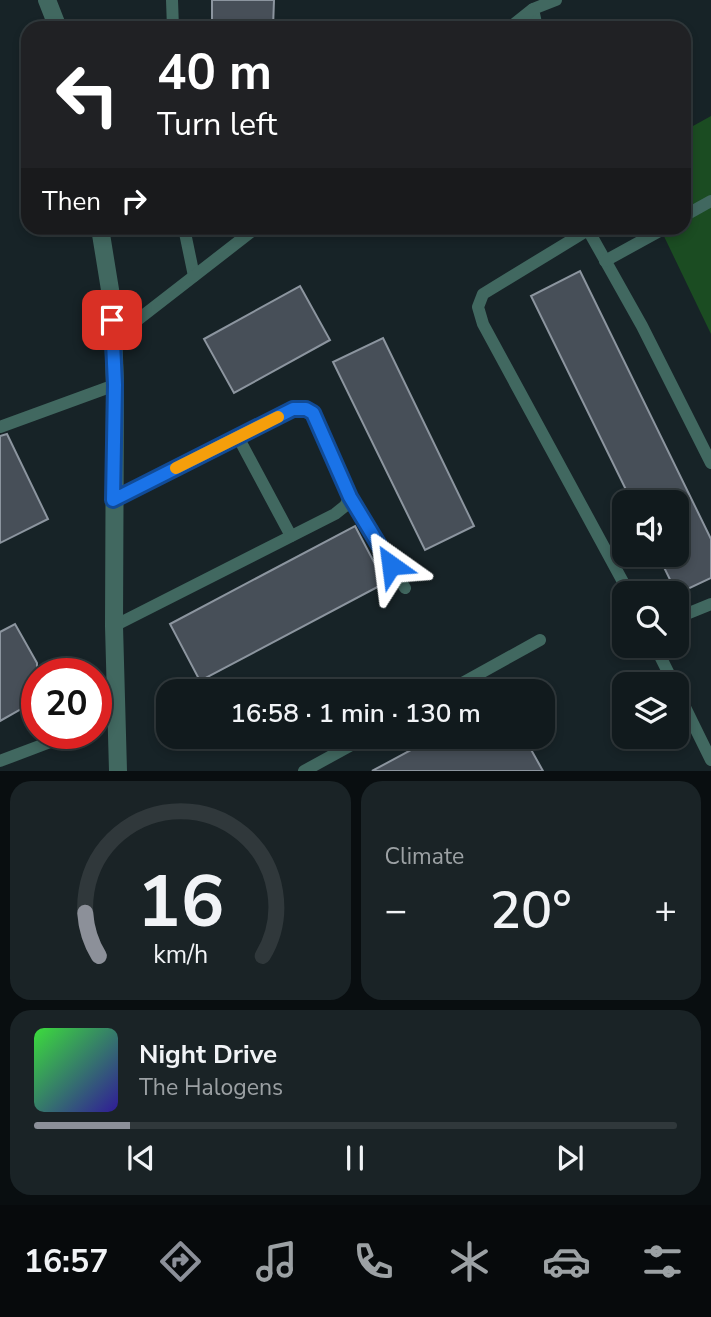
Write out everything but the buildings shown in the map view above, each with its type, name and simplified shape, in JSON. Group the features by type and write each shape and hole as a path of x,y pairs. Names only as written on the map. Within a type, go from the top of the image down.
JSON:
{"street":[{"path":"47,0 55,21"},
{"path":"101,235 111,302 115,385 113,500 118,771"}],"lane":[{"path":"172,0 173,21"},
{"path":"518,21 533,9 556,0"},
{"path":"533,9 536,21"},
{"path":"691,212 711,201"},
{"path":"185,235 194,276"},
{"path":"113,339 247,235"},
{"path":"577,235 483,294 478,307 482,324 622,581"},
{"path":"591,235 642,326 711,463"},
{"path":"606,261 652,235"},
{"path":"0,427 115,385"},
{"path":"113,500 293,409 306,409 313,413 350,497 405,588"},
{"path":"238,437 291,536"},
{"path":"114,626 335,514 345,506 350,497"},
{"path":"689,613 711,604"},
{"path":"470,679 540,640"},
{"path":"689,715 711,760"},
{"path":"112,719 117,717"},
{"path":"0,761 32,749"},
{"path":"304,771 344,749"}],"green space":[{"path":"711,116 711,334 663,235 691,235 691,127"}],"slow traffic":[{"path":"176,468 278,417"}],"route":[{"path":"112,320 115,385 113,500 293,409 306,409 313,413 350,497 391,565"}]}
